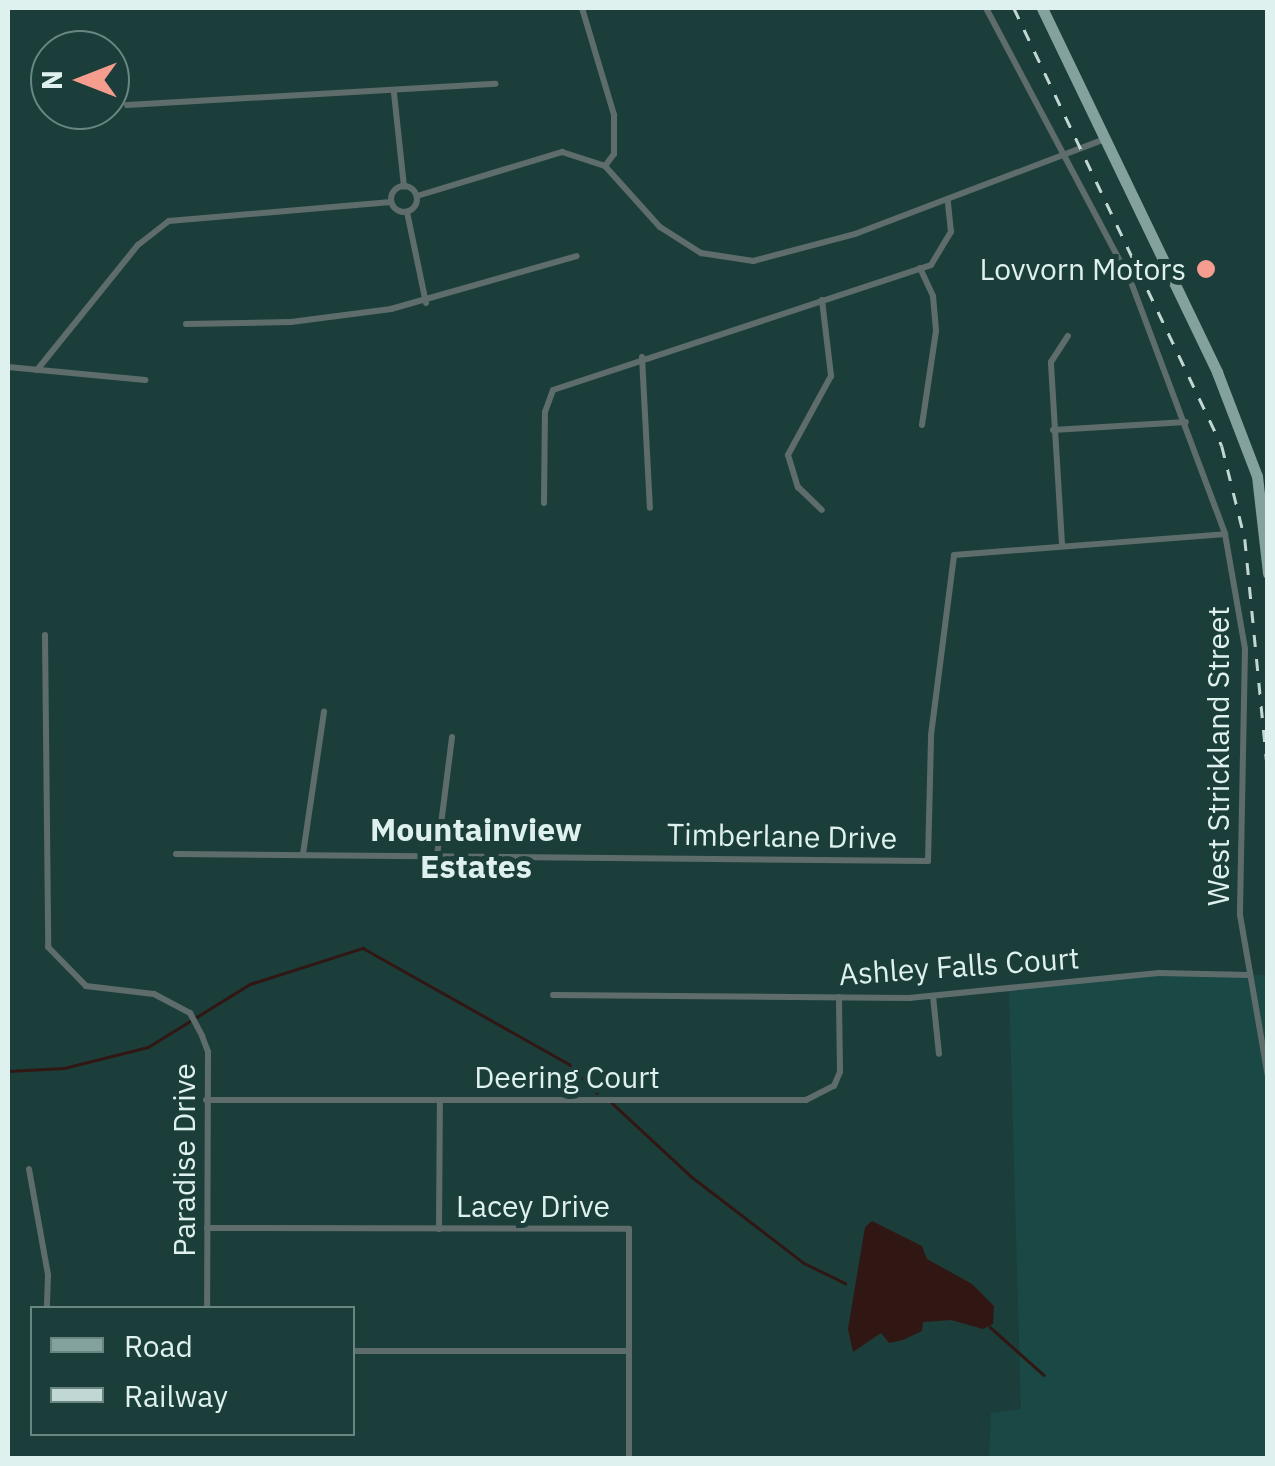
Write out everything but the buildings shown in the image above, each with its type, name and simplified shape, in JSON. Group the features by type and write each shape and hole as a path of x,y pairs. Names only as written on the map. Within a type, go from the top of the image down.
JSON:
{"main road":[{"path":"1042,8 1214,366 1257,476 1268,573"}],"street":[{"path":"582,8 614,115 614,154 605,166"},
{"name":"West Strickland Street","path":"986,8 1130,282 1226,534 1245,649 1240,915 1268,1077"},
{"path":"130,105 394,93 495,84"},
{"path":"391,202 404,186 394,93"},
{"path":"426,302 407,212 417,196 562,152 605,166 670,235 701,253 753,261 948,201 1068,159 1103,140"},
{"path":"404,186 417,196"},
{"path":"544,503 546,412 553,390 642,357 920,268 945,250 952,232 948,201"},
{"path":"37,370 138,244 169,221 391,202 407,212"},
{"path":"186,324 291,322 426,302 578,256"},
{"path":"920,268 933,296 936,331 922,425"},
{"path":"822,300 831,376 788,455 798,487 822,510"},
{"path":"1062,544 1051,362 1068,336"},
{"path":"642,357 650,508"},
{"path":"8,367 145,380"},
{"path":"1053,430 1186,422"},
{"name":"Timberlane Drive","path":"176,854 928,860 931,735 954,555 1226,534"},
{"name":"Paradise Drive","path":"44,635 48,947 86,986 154,994 190,1013 208,1052 207,1306"},
{"path":"303,854 324,712"},
{"path":"436,856 452,737"},
{"name":"Ashley Falls Court","path":"553,995 933,996 1158,973 1249,975"},
{"path":"933,996 939,1054"},
{"name":"Deering Court","path":"206,1100 820,1097 840,1072 839,998"},
{"path":"438,1229 440,1100"},
{"path":"30,1168 48,1274 48,1306"},
{"name":"Lacey Drive","path":"207,1228 629,1229 629,1458"},
{"path":"355,1351 629,1351"}],"shaded area":[{"path":"1159,973 1267,975 1267,1458 989,1458 991,1413 1021,1409 1009,988"},
{"path":"872,1221 922,1246 927,1259 972,1284 994,1306 993,1324 983,1329 951,1320 923,1322 922,1331 903,1340 889,1343 881,1333 853,1352 848,1329 865,1227"}],"waterway":[{"path":"8,1071 64,1068 148,1047 250,984 363,948 569,1064 597,1093"},
{"path":"612,1103 692,1177 804,1263 845,1283"},
{"path":"990,1327 1044,1375"}],"railway":[{"path":"1014,8 1222,446 1245,539 1268,773"}],"place":[{"name":"Lovvorn Motors","path":"1206,269"}],"district":[{"name":"Mountainview Estates","path":"476,848"}]}
